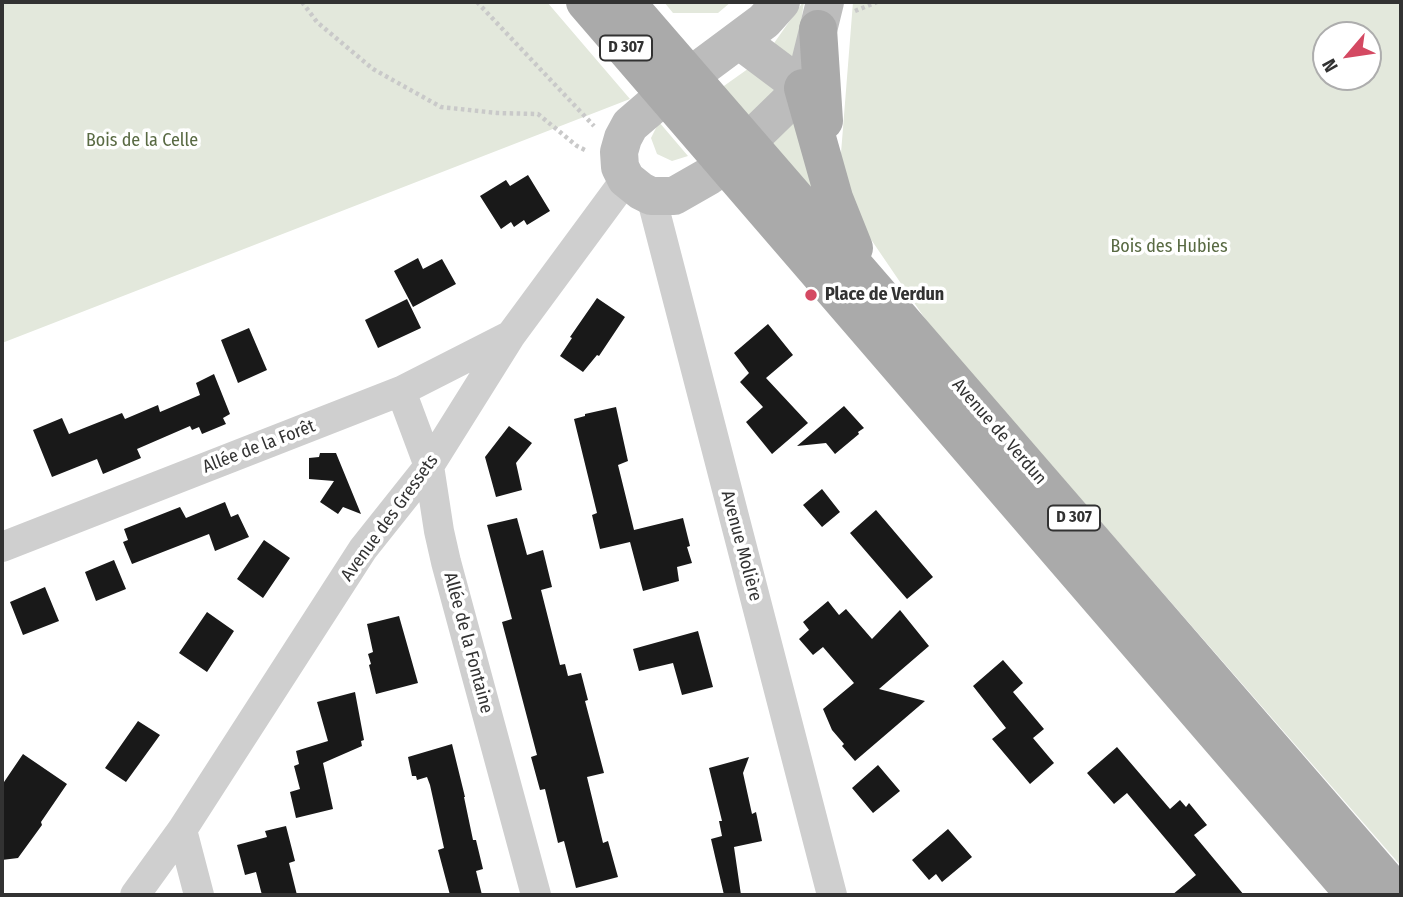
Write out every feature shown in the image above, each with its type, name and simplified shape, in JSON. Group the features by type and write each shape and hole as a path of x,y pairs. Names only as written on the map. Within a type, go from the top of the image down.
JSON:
{"main road":[{"name":"Avenue de Verdun","path":"585,2 678,85 736,153 832,288 1354,895"},
{"name":"Avenue de Verdun","path":"626,2 678,85"},
{"path":"781,2 764,21 678,85 630,125 623,138 632,176 674,196 709,176 803,88"},
{"path":"822,16 803,88 834,198 867,279"},
{"path":"822,16 826,172"},
{"path":"739,40 803,88"},
{"name":"Avenue de Verdun","path":"736,153 867,279 1399,895"}],"street":[{"name":"Avenue des Gressets","path":"135,895 182,830 363,549 429,466 511,335 632,176"},
{"name":"Avenue Molière","path":"632,176 834,891"},
{"name":"Allée de la Forêt","path":"2,547 401,391 511,335"},
{"name":"Allée de la Fontaine","path":"401,391 429,466 446,562 536,895"},
{"path":"182,830 199,895"}],"path":[{"path":"302,2 317,22 373,69 441,107 538,114 577,146 632,176"},
{"path":"477,2 632,176"}],"green space":[{"name":"Bois de la Celle","path":"2,2 547,2 630,99 2,343"},
{"path":"664,2 731,2 718,13 673,13"},
{"path":"804,2 795,64 772,46"},
{"name":"Bois des Hubies","path":"853,2 1401,2 1401,866 930,326 838,191"},
{"path":"752,66 783,90 748,120 721,88"},
{"path":"802,113 817,199 766,144"},
{"path":"659,122 688,156 672,161 657,154 651,138"}],"building":[{"path":"528,175 550,211 527,225 524,220 514,227 511,222 501,229 480,196 506,180 510,186"},
{"path":"418,258 423,269 442,259 456,284 413,307 394,271"},
{"path":"597,298 625,317 599,356 597,355 583,372 560,356"},
{"path":"407,299 421,328 378,348 365,320"},
{"path":"768,324 793,355 766,378 808,423 772,454 746,422 763,407 740,382 749,373 734,353"},
{"path":"249,328 267,370 238,383 221,340"},
{"path":"214,374 230,414 223,418 226,424 202,434 199,427 192,430 190,426 137,449 141,458 103,474 97,459 52,477 33,430 62,418 69,434 122,413 125,419 158,405 160,412 200,395 196,383"},
{"path":"844,406 864,428 859,434 835,454 826,443 797,446"},
{"path":"616,407 628,461 618,465 634,530 683,518 690,546 687,547 692,563 677,567 679,581 643,591 630,542 600,549 592,515 597,513 574,419"},
{"path":"509,426 532,443 516,463 522,490 496,497 485,457"},
{"path":"320,453 336,453 361,514 343,507 338,514 320,502 334,481 309,479 309,458 319,457"},
{"path":"822,489 840,512 822,527 803,505"},
{"path":"225,502 231,517 238,514 249,537 215,551 209,534 132,564 123,542 128,540 124,529 180,507 186,518"},
{"path":"876,510 933,577 907,599 850,533"},
{"path":"517,518 527,555 543,550 552,587 541,590 560,665 565,664 568,676 581,673 588,700 585,701 604,773 587,777 603,843 608,841 618,877 576,888 564,841 558,843 545,789 540,790 531,757 537,755 502,622 512,619 487,525"},
{"path":"264,540 290,558 263,598 237,579"},
{"path":"114,560 126,589 96,601 85,572"},
{"path":"45,587 59,621 23,635 10,602"},
{"path":"828,601 839,615 846,609 872,639 900,610 929,646 879,689 925,701 855,761 832,730 823,709 854,683 823,647 813,655 799,639 809,630 803,622"},
{"path":"207,612 234,631 207,672 179,653"},
{"path":"399,616 418,683 376,694 369,665 368,654 373,652 367,624"},
{"path":"698,631 713,687 682,695 673,663 639,671 633,649"},
{"path":"1003,660 1023,683 1013,692 1044,729 1033,738 1054,763 1030,784 992,739 1006,728 973,686"},
{"path":"355,692 364,740 361,741 362,746 323,763 333,809 296,818 290,792 300,789 294,766 299,764 296,751 328,741 317,702"},
{"path":"138,721 160,735 126,782 105,768"},
{"path":"452,744 473,840 476,840 483,869 476,871 482,895 450,895 438,850 444,848 430,785 427,777 417,780 416,776 412,776 408,757"},
{"path":"1117,747 1170,809 1180,800 1186,807 1189,803 1207,825 1194,835 1244,895 1172,895 1196,875 1127,793 1114,804 1087,773"},
{"path":"23,754 67,784 18,858 2,860 2,785"},
{"path":"749,757 743,773 752,814 756,812 762,841 734,847 741,895 724,895 711,839 722,836 719,821 722,821 709,768"},
{"path":"878,765 900,791 873,813 852,788"},
{"path":"286,826 295,861 289,863 297,895 262,895 256,872 245,875 237,845 267,837 265,831"},
{"path":"948,829 972,857 942,882 936,874 929,880 912,860"}],"place":[{"name":"Place de Verdun","path":"811,295"}]}
